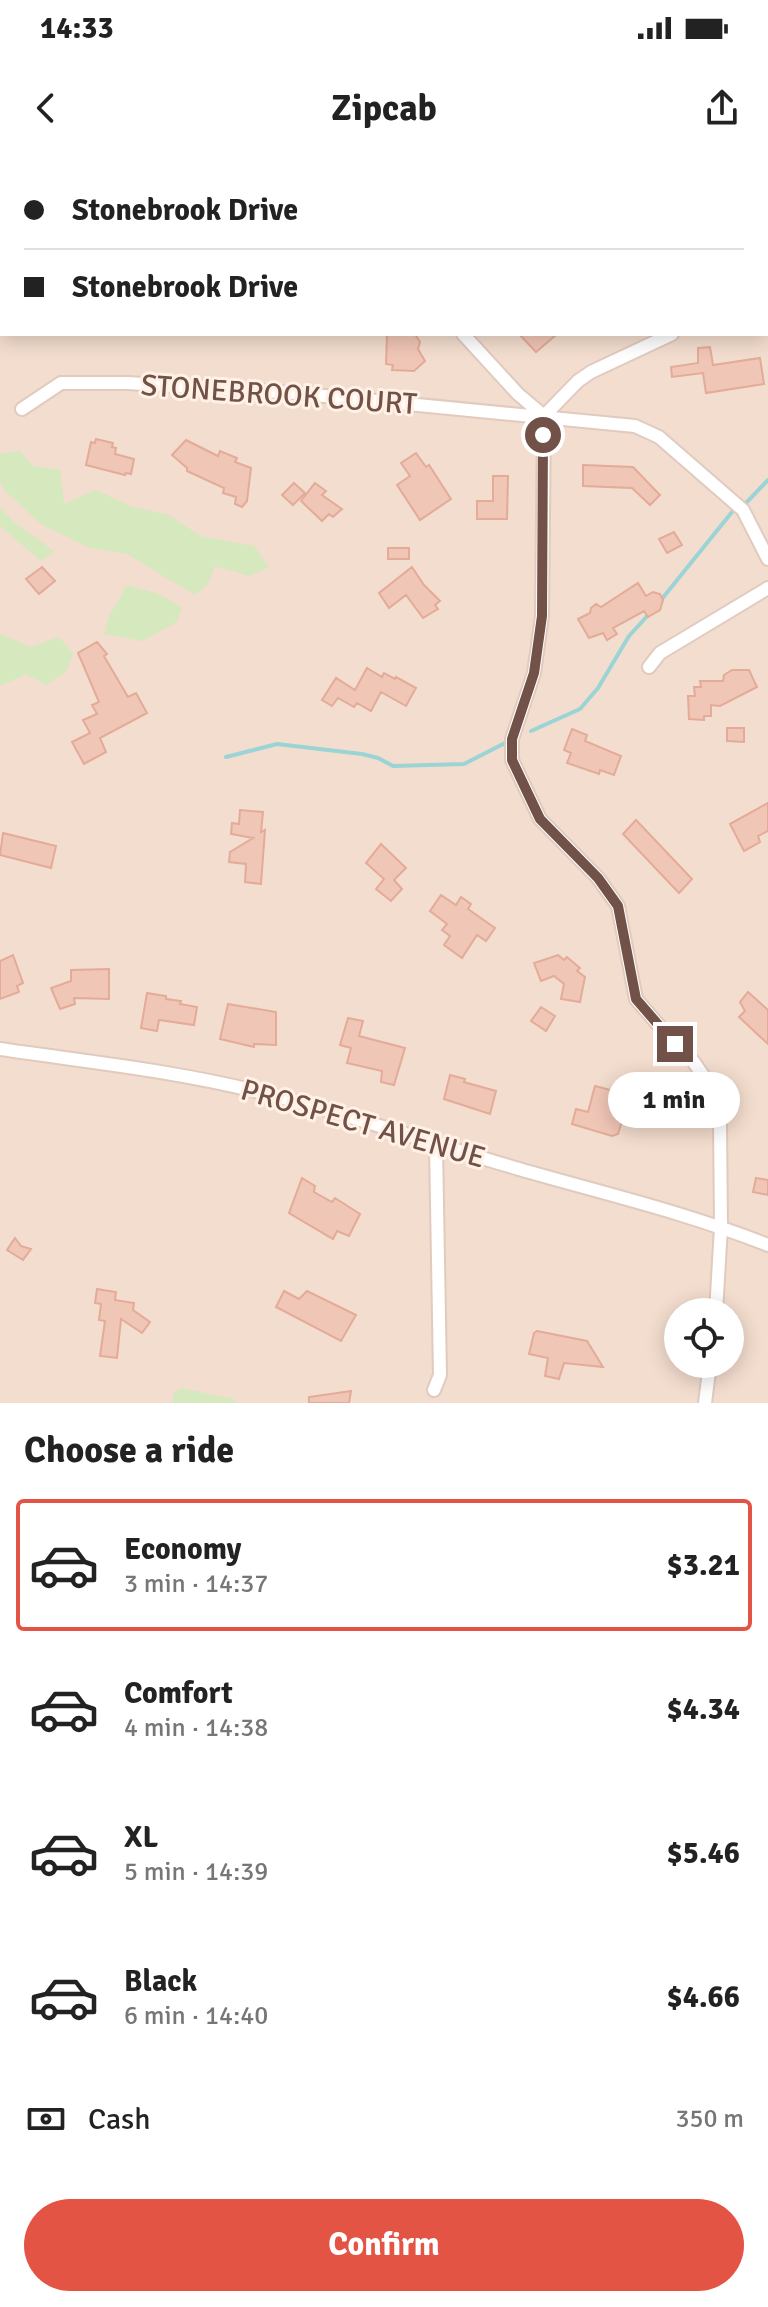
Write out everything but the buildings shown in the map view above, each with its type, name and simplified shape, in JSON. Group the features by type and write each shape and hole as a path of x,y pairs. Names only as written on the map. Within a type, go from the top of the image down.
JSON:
{"street":[{"path":"465,336 518,394 544,416"},
{"path":"668,336 591,372 544,416 542,616 534,673 512,739 512,760 540,819 598,878 618,906 636,999 693,1061 711,1087 720,1122 721,1227 717,1298"},
{"name":"STONEBROOK COURT","path":"22,409 61,383 114,383 294,393 544,416 648,430 743,510 768,559"},
{"path":"649,667 660,653 768,588"},
{"name":"PROSPECT AVENUE","path":"0,1049 161,1073 261,1092 363,1119 436,1145 721,1227 768,1245"},
{"path":"434,1390 440,1375 436,1145"},
{"path":"705,1403 708,1378"}],"shaded area":[{"path":"0,336 768,336 768,1403 0,1403"}],"green space":[{"path":"20,451 33,466 60,470 64,504 96,490 130,506 169,515 200,536 254,546 269,567 250,576 215,566 208,584 195,595 127,554 90,548 41,524 4,490 0,480 0,454"},
{"path":"0,507 14,522 54,551 41,561 0,526"},
{"path":"127,585 158,594 182,607 177,622 142,641 104,634 109,616"},
{"path":"0,634 31,647 59,637 73,653 66,672 46,685 26,674 0,686"},
{"path":"181,1388 234,1399 237,1403 172,1403 174,1392"}],"waterway":[{"path":"746,503 768,480"},
{"path":"661,600 732,512"},
{"path":"531,731 580,709 598,688 629,636 650,613"},
{"path":"226,757 277,744 362,754 393,766 464,764 509,741"}],"route":[{"path":"543,435 542,616 534,673 512,739 512,760 540,819 598,878 618,906 636,999 675,1044"}]}
